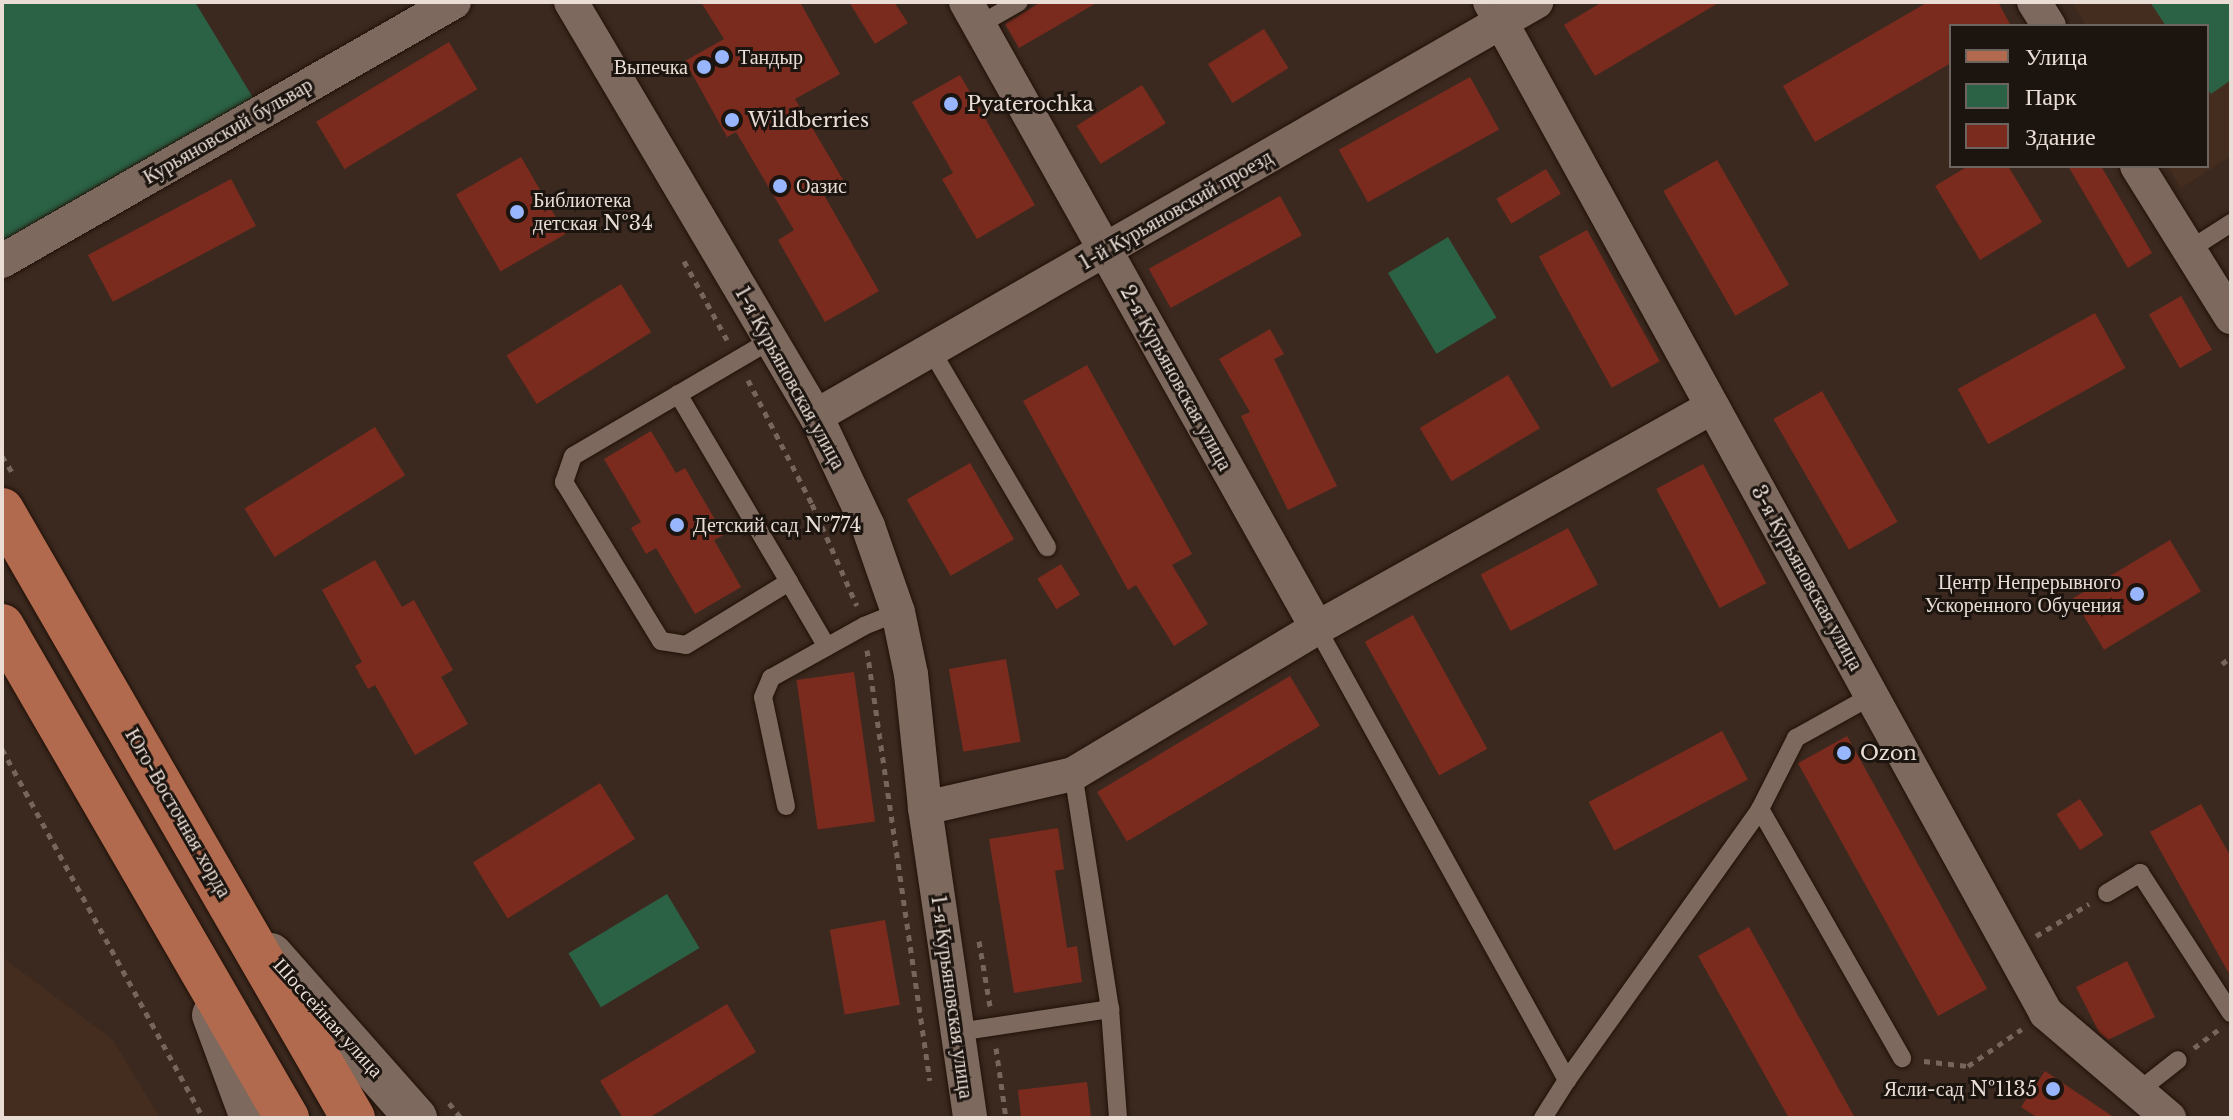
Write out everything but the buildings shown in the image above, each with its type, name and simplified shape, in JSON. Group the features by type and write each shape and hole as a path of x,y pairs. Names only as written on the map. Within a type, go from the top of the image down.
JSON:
{"main road":[{"name":"Юго-Восточная хорда","path":"2,510 353,1118"},
{"path":"2,626 287,1118"}],"street":[{"name":"Курьяновский бульвар","path":"2,261 454,2"},
{"name":"1-я Курьяновская улица","path":"571,2 816,416 868,526 898,612 911,674 925,808 970,1118"},
{"name":"1-й Курьяновский проезд","path":"816,416 1105,251 1496,12 1536,2"},
{"path":"2034,2 2048,24"},
{"name":"3-я Курьяновская улица","path":"1496,12 2046,1013 2136,1093 2169,1118"},
{"name":"2-я Курьяновская улица","path":"973,13 1317,628"},
{"path":"2138,168 2231,317"},
{"path":"925,808 1073,774 1317,628 1713,407"},
{"name":"Шоссейная улица","path":"239,918 416,1118"},
{"path":"190,950 251,1118"}],"lane":[{"path":"973,13 1019,2"},
{"path":"2189,250 2231,223"},
{"path":"771,340 573,456 564,482 661,641 686,645 789,582"},
{"path":"931,350 1047,547"},
{"path":"678,394 827,647"},
{"path":"786,806 763,697 771,678 898,612"},
{"path":"1317,628 1567,1080"},
{"path":"1543,1118 1760,809 1796,738 1871,696"},
{"path":"1073,774 1110,1009 1118,1118"},
{"path":"1760,809 1902,1058"},
{"path":"2107,893 2140,873 2226,1020"},
{"path":"958,1032 1110,1009"},
{"path":"2136,1093 2178,1060"}],"path":[{"path":"2222,664 2231,657"},
{"path":"2,751 203,1118"},
{"path":"2011,951 2107,893"},
{"path":"1902,1058 1968,1066 2046,1013"},
{"path":"2178,1060 2226,1020"}],"shaded area":[{"path":"2072,2 2231,2 2231,156 2181,188 2169,168 2209,168 2209,24 2085,24"},
{"path":"2,957 113,1040 160,1118 2,1118"}],"green space":[{"path":"2,2 195,2 255,101 2,253"},
{"path":"2150,2 2230,2 2231,80 2211,94 2209,91 2209,24 2165,24"},
{"path":"1448,237 1496,318 1436,354 1388,273"},
{"path":"667,894 699,948 601,1007 568,953"}],"place":[{"name":"Тандыр","path":"722,57"},
{"name":"Выпечка","path":"704,67"},
{"name":"Pyaterochka","path":"951,104"},
{"name":"Wildberries","path":"732,120"},
{"name":"Оазис","path":"780,186"},
{"name":"Библиотека детская №34","path":"517,212"},
{"name":"Детский сад №774","path":"677,525"},
{"name":"Центр Непрерывного Ускоренного Обучения","path":"2137,594"},
{"name":"Ozon","path":"1844,753"},
{"name":"Ясли-сад №1135","path":"2053,1089"}]}
